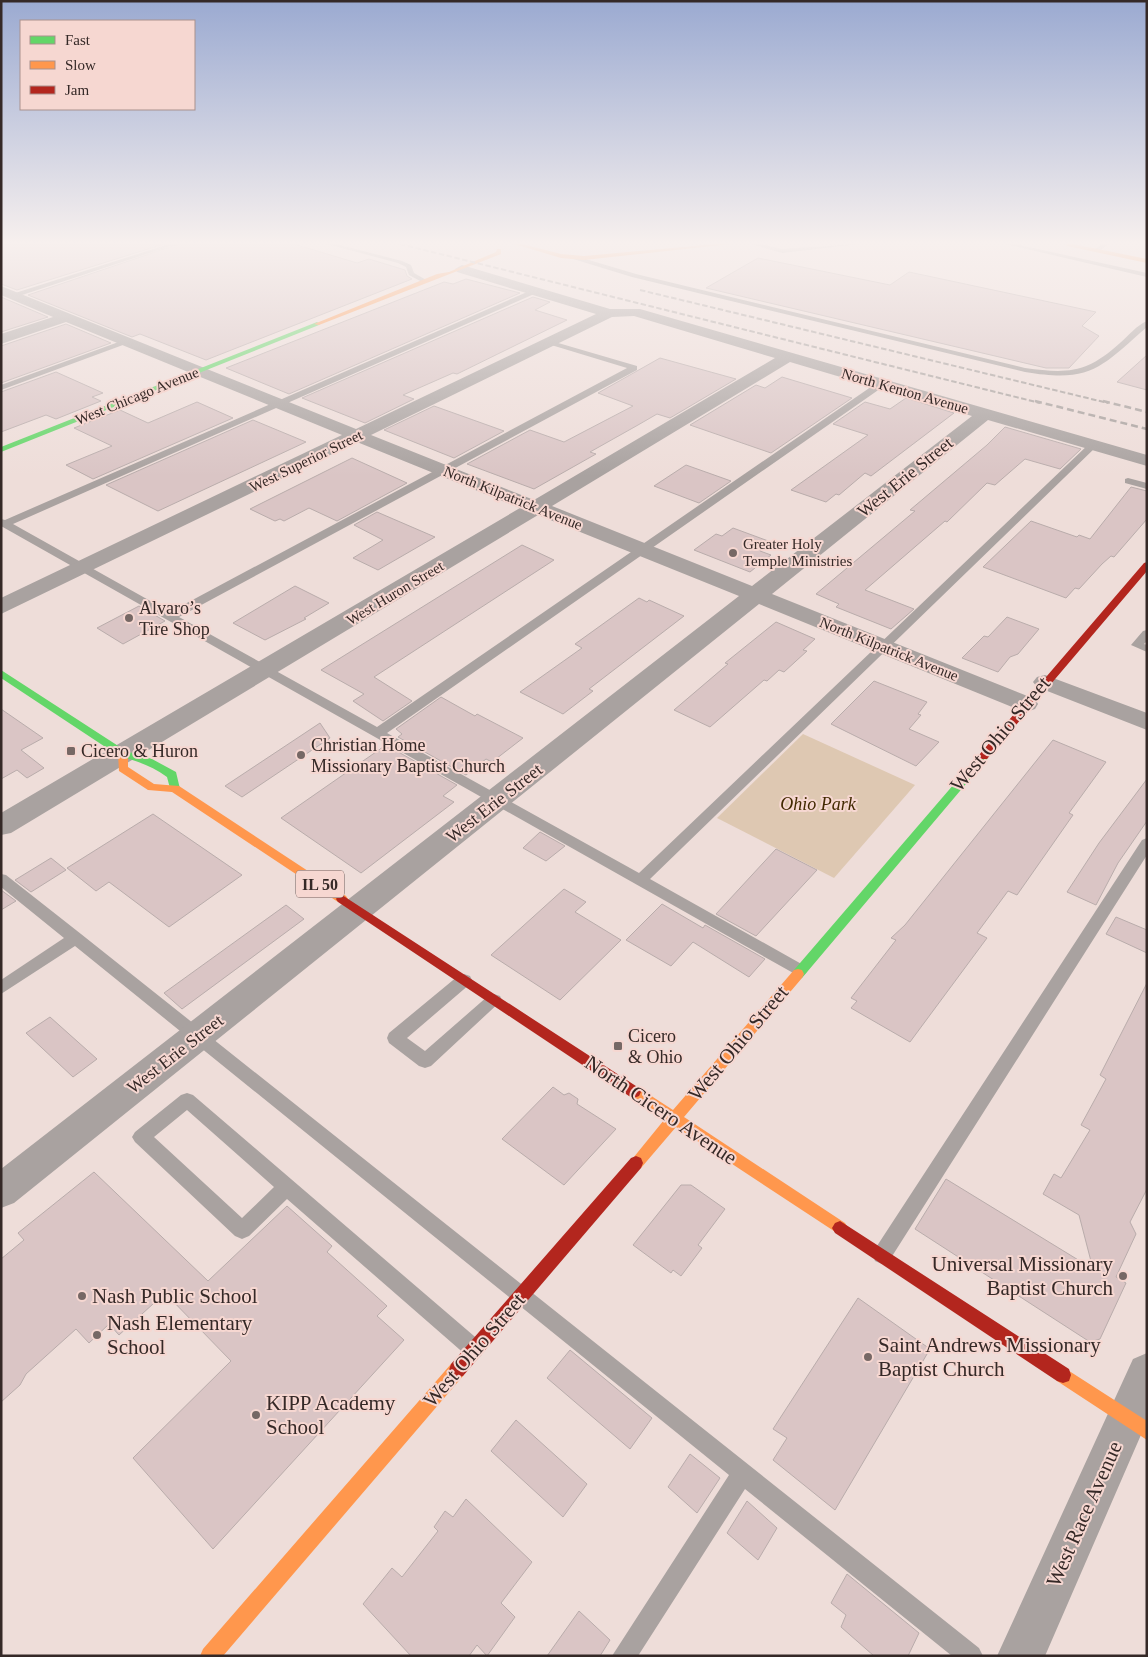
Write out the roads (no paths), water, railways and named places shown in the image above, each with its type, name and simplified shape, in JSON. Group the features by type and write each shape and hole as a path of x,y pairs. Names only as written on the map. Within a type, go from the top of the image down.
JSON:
{"main road":[{"name":"West Chicago Avenue","path":"1,450 324,321"},
{"name":"West Ohio Street","path":"210,1656 674,1119 1044,682 1147,565"},
{"name":"North Cicero Avenue","path":"1,673 123,754 145,757 172,775 175,789"},
{"name":"North Cicero Avenue","path":"123,754 124,769 152,787 175,789 1137,1425"}],"street":[{"path":"1,339 53,321"},
{"name":"North Kilpatrick Avenue","path":"77,321 198,372 1026,704"},
{"name":"West Superior Street","path":"1,607 593,321"},
{"name":"North Kenton Avenue","path":"667,321 1147,461"},
{"name":"West Huron Street","path":"1,826 538,508 788,357"},
{"name":"West Erie Street","path":"1,1191 757,596 985,414"},
{"path":"1044,682 1147,722"},
{"name":"West Race Avenue","path":"1022,1656 1137,1425 1147,1373"}],"lane":[{"path":"3,523 468,321"},
{"path":"823,321 1025,370 1072,374 1089,370 1147,323"},
{"path":"1,388 127,342"},
{"path":"170,617 634,368 550,342"},
{"path":"378,733 881,384"},
{"path":"640,880 1093,445"},
{"path":"1128,480 1147,486"},
{"path":"3,523 800,970"},
{"path":"1147,632 1137,645 1147,649"},
{"path":"882,1256 1147,843"},
{"path":"1,879 970,1656"},
{"path":"1,988 76,938"},
{"path":"464,980 395,1038 425,1061 494,1000"},
{"path":"287,1187 242,1230 141,1137 187,1100 474,1349"},
{"path":"624,1656 743,1473"}],"railway":[{"path":"711,321 1040,403"},
{"path":"770,321 1108,403"},
{"path":"1035,401 1147,429"},
{"path":"1103,401 1147,412"}],"place":[{"name":"Greater Holy Temple Ministries","path":"733,553"},
{"name":"Alvaro’s Tire Shop","path":"129,618"},
{"name":"Cicero & Huron","path":"71,751"},
{"name":"Christian Home Missionary Baptist Church","path":"301,755"},
{"name":"Cicero & Ohio","path":"618,1046"},
{"name":"Universal Missionary Baptist Church","path":"1123,1276"},
{"name":"Nash Public School","path":"82,1296"},
{"name":"Nash Elementary School","path":"97,1335"},
{"name":"Saint Andrews Missionary Baptist Church","path":"868,1357"},
{"name":"KIPP Academy School","path":"256,1415"}],"park label":[{"name":"Ohio Park","path":"818,804"}]}
